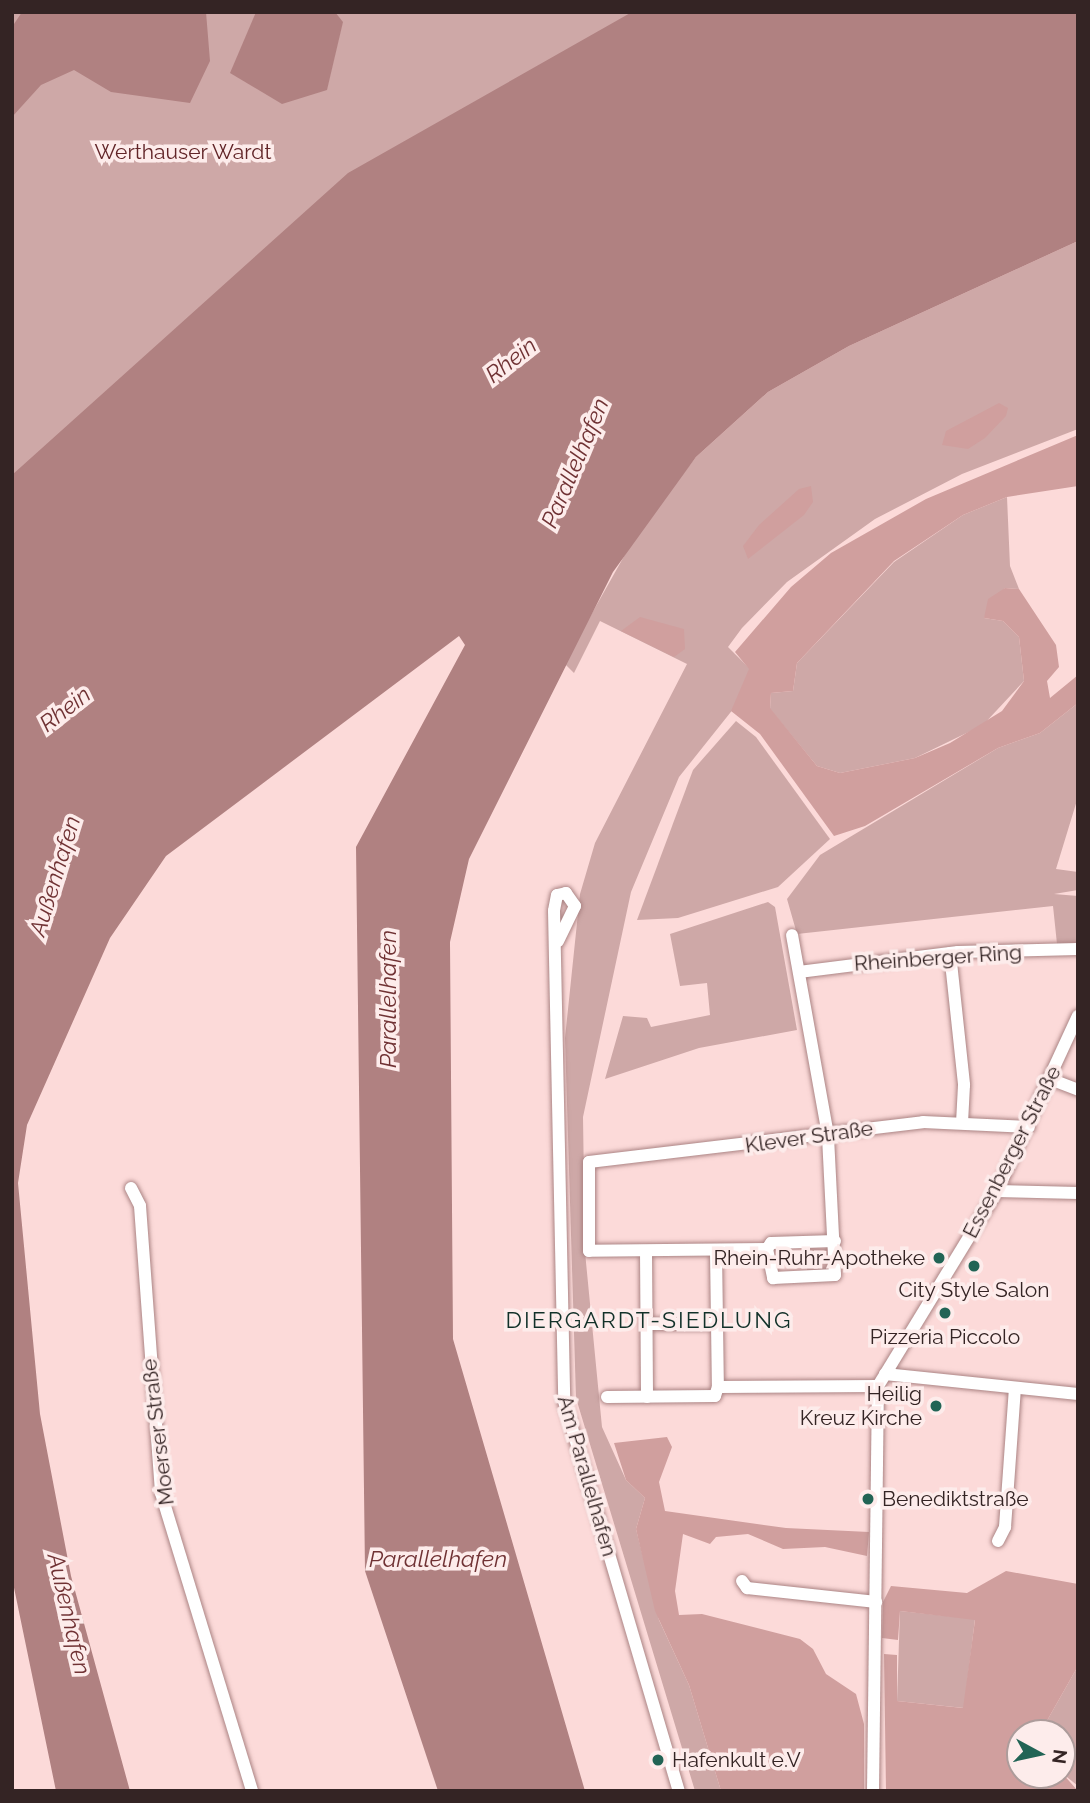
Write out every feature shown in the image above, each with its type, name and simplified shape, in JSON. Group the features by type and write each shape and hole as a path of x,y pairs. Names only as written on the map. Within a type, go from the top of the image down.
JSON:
{"street":[{"path":"792,935 828,1135 835,1241 832,1277 773,1278 767,1249 771,1243 835,1241"},
{"name":"Am Parallelhafen","path":"558,941 564,1401 679,1791"},
{"name":"Rheinberger Ring","path":"799,972 950,953 1078,949"},
{"path":"950,953 962,1122"},
{"name":"Essenberger Straße","path":"873,1789 878,1386 997,1191 1029,1127 1078,1016"},
{"path":"1051,1079 1078,1090"},
{"name":"Klever Straße","path":"646,1251 589,1251 589,1161 962,1122 1029,1127"},
{"name":"Moerser Straße","path":"131,1188 140,1206 161,1493 251,1791"},
{"path":"997,1191 1078,1193"},
{"path":"647,1397 646,1251 767,1249"},
{"path":"607,1397 715,1396 718,1387 716,1251"},
{"path":"646,1324 717,1324"},
{"path":"885,1374 1078,1394"},
{"path":"718,1387 878,1386"},
{"path":"998,1541 1005,1527 1015,1388"},
{"path":"742,1581 747,1588 876,1602"}],"green space":[{"name":"Werthauser Wardt","path":"12,12 636,12 12,486"},
{"path":"1078,241 1078,429 962,474 875,519 787,582 742,628 728,647 750,669 734,708 679,777 631,892 583,1117 585,1252 602,1427 626,1480 645,1498 636,1529 659,1620 689,1685 721,1791 695,1791 576,1398 565,1038 580,894 595,843 687,664 600,621 574,673 564,663 636,535 696,457 768,392 849,346"},
{"path":"1007,497 1010,566 1019,589 1005,588 984,618 1003,621 1019,637 1024,681 983,725 915,758 840,773 817,766 770,709 771,693 793,691 797,663 894,562 963,515"},
{"path":"1078,703 1078,797 1056,869 1078,872 1078,890 1054,894 1078,896 1078,943 1057,944 1053,906 797,934 787,899 820,855 998,748 1040,733"},
{"path":"736,721 756,737 830,839 778,887 678,918 637,920 693,770"},
{"path":"768,902 775,907 797,1030 699,1048 605,1079 623,1016 647,1018 651,1027 710,1015 707,983 680,986 670,934"},
{"path":"808,1248 829,1249 828,1270 807,1270"},
{"path":"900,1611 975,1619 964,1708 897,1701"},
{"path":"1078,1666 1078,1786 1076,1719 1048,1719"}],"shaded area":[{"path":"999,403 1008,408 1006,416 985,438 968,449 942,445 946,431"},
{"path":"1078,435 1078,486 1007,497 963,515 894,561 797,663 793,691 771,693 770,708 817,766 840,773 915,758 950,743 1002,711 1024,681 1019,637 1003,621 984,618 988,599 1005,588 1019,589 1056,645 1059,667 1047,681 1050,698 1078,675 1078,703 1040,733 998,748 865,826 834,836 760,734 731,711 749,669 735,652 791,587 831,553 926,499"},
{"path":"811,486 813,502 804,515 748,559 743,546 759,525 799,489"},
{"path":"640,617 684,629 685,649 674,657 621,631"},
{"path":"667,1437 672,1447 659,1482 665,1511 786,1528 869,1532 867,1556 825,1547 783,1549 748,1534 716,1537 710,1544 683,1534 675,1591 679,1615 702,1614 800,1639 813,1649 826,1674 856,1694 864,1724 864,1791 721,1791 689,1685 655,1611 636,1529 645,1498 626,1480 614,1443"},
{"path":"1006,1571 1078,1584 1078,1666 1048,1719 1006,1719 1006,1789 1076,1789 1078,1791 886,1791 884,1654 897,1655 897,1701 963,1708 975,1620 900,1611 898,1640 882,1638 883,1602 891,1586 967,1593"}],"water":[{"path":"22,12 206,12 210,61 190,103 111,92 74,70 41,85 12,117 12,27"},
{"path":"256,12 335,12 343,22 327,90 282,104 230,73"},
{"path":"632,12 1078,12 1078,241 849,346 768,392 696,457 613,572 469,859 450,942 453,1339 585,1791 438,1791 365,1571 356,847 465,645 459,636 166,856 110,938 27,1125 18,1183 40,1414 71,1576 130,1791 56,1791 12,1578 12,475 348,173"}],"place":[{"name":"Rhein-Ruhr-Apotheke","path":"939,1258"},
{"name":"City Style Salon","path":"974,1266"},
{"name":"Pizzeria Piccolo","path":"945,1313"},
{"name":"Heilig Kreuz Kirche","path":"936,1406"},
{"name":"Benediktstraße","path":"868,1499"},
{"name":"Hafenkult e.V","path":"658,1760"}],"district":[{"name":"DIERGARDT-SIEDLUNG","path":"649,1320"}],"water label":[{"name":"Rhein","path":"511,360"},
{"name":"Parallelhafen","path":"575,463"},
{"name":"Rhein","path":"65,709"},
{"name":"Außenhafen","path":"55,876"},
{"name":"Parallelhafen","path":"388,999"},
{"name":"Parallelhafen","path":"438,1559"},
{"name":"Außenhafen","path":"69,1614"}]}
